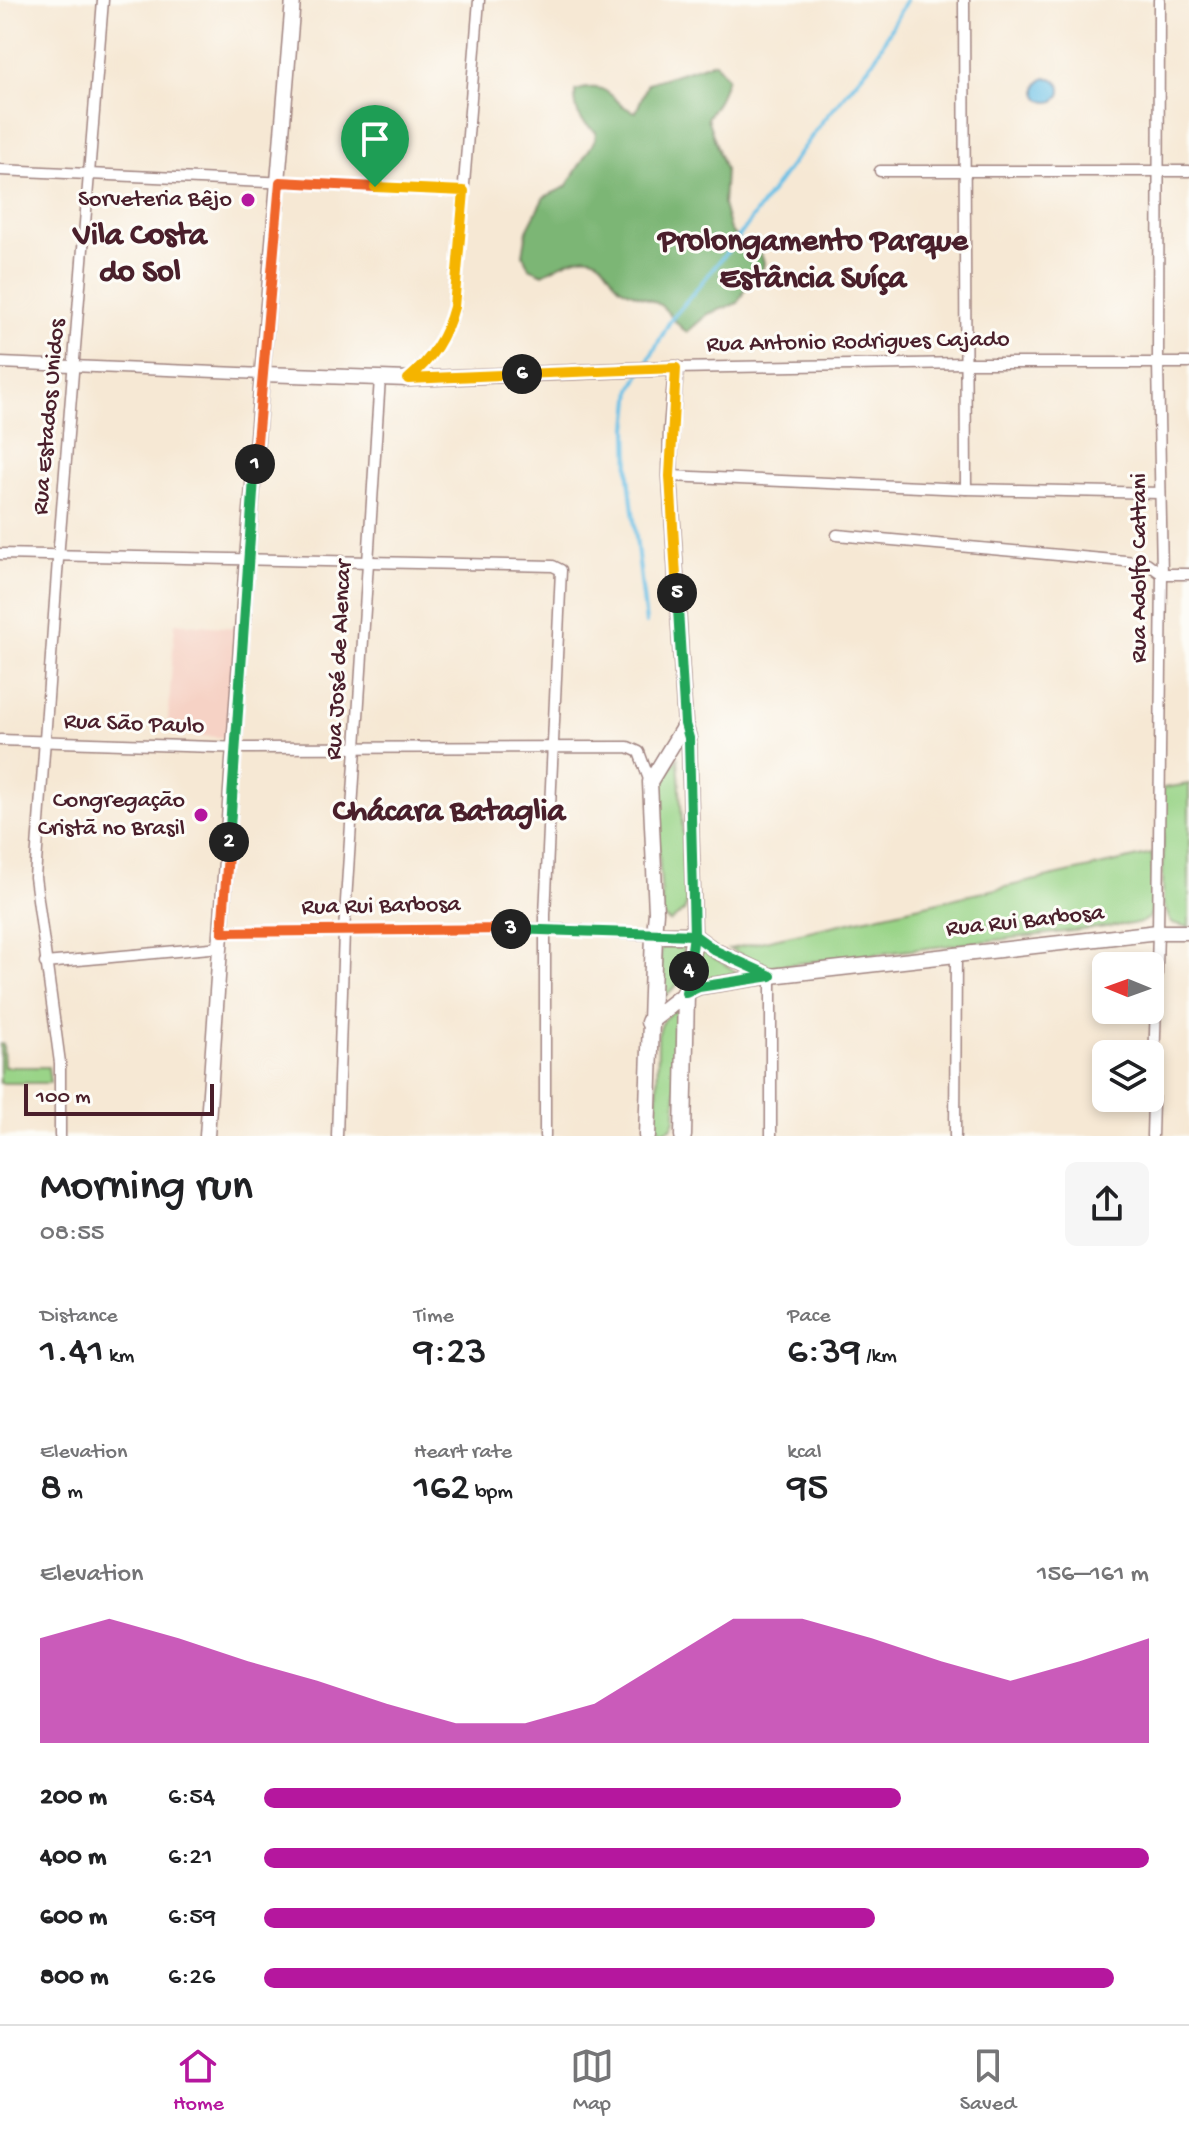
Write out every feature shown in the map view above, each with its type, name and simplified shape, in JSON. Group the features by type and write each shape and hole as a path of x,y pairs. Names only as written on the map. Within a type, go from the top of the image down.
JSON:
{"main road":[{"name":"Rua Rui Barbosa","path":"654,935 694,935"},
{"path":"647,1136 654,935"},
{"path":"683,1136 686,993 694,935"},
{"path":"649,1022 686,993"}],"street":[{"name":"Rua Estados Unidos","path":"60,1136 60,1063 35,877 103,0"},
{"path":"207,1136 247,559 293,0"},
{"path":"408,379 431,357 449,325 454,307 479,0"},
{"path":"964,0 966,489"},
{"name":"Rua Adolfo Cattani","path":"1152,1136 1162,574 1158,363 1159,0"},
{"path":"0,170 464,191"},
{"path":"880,171 1189,171"},
{"name":"Rua Antonio Rodrigues Cajado","path":"0,363 408,379 672,368 1189,363"},
{"path":"672,368 670,476 685,724 689,738 694,935 716,951 771,976 771,1136"},
{"name":"Rua José de Alencar","path":"337,1136 344,932 380,378"},
{"path":"670,476 966,489 1160,493"},
{"path":"837,535 1147,563 1162,574 1189,574"},
{"path":"0,554 553,566 561,570 546,929 545,1136"},
{"path":"654,935 656,912 650,782 685,724"},
{"name":"Rua São Paulo","path":"0,740 235,748 554,746 634,749 643,759 650,782"},
{"name":"Rua Rui Barbosa","path":"45,963 221,940 344,932 546,929 654,935"},
{"name":"Rua Rui Barbosa","path":"686,993 699,987 771,976 956,953 1158,932 1189,932"},
{"path":"955,1136 956,953"}],"shaded area":[{"path":"175,623 236,628 229,738 167,733"}],"green space":[{"path":"715,62 727,78 707,118 725,170 723,205 730,230 744,247 759,248 764,263 761,275 747,285 738,303 708,314 687,332 660,305 620,287 605,267 591,257 575,258 543,274 529,268 523,255 527,230 544,197 566,187 595,140 596,132 579,115 575,91 588,88 604,90 636,112 648,83"},
{"path":"678,758 687,903 684,911 670,922 663,917 655,793"},
{"path":"1189,784 1189,927 1171,923 1163,903 1163,788"},
{"path":"1152,854 1152,910 1149,918 1140,923 767,967 729,949"},
{"path":"679,940 683,947 680,982 658,1003 661,946 665,942"},
{"path":"704,951 739,974 699,979 700,954"},
{"path":"675,1009 678,1019 675,1120 671,1128 662,1132 657,1126 658,1035 663,1020"},
{"path":"0,1044 3,1044 4,1067 48,1067 50,1083 0,1083"}],"water":[{"path":"1049,78 1058,81 1061,90 1058,99 1049,102 1040,99 1037,90 1040,81"}],"waterway":[{"path":"646,365 670,321 732,246 822,122 874,60 906,0"},
{"path":"641,372 632,389 628,428 629,477 646,623"}],"place":[{"name":"Sorveteria Bêjo","path":"248,200"},
{"name":"Congregação Cristã no Brasil","path":"201,815"}],"district":[{"name":"Vila Costa do Sol","path":"140,256"},
{"name":"Prolongamento Parque Estância Suíça","path":"813,262"},
{"name":"Chácara Bataglia","path":"449,813"}],"route":[{"path":"375,187 280,182 247,559 222,932 546,929 694,935 716,951 771,976 699,987 686,993 694,935 689,738 685,724 670,476 676,368 408,379 431,357 449,325 454,307 464,191 375,187"}]}
